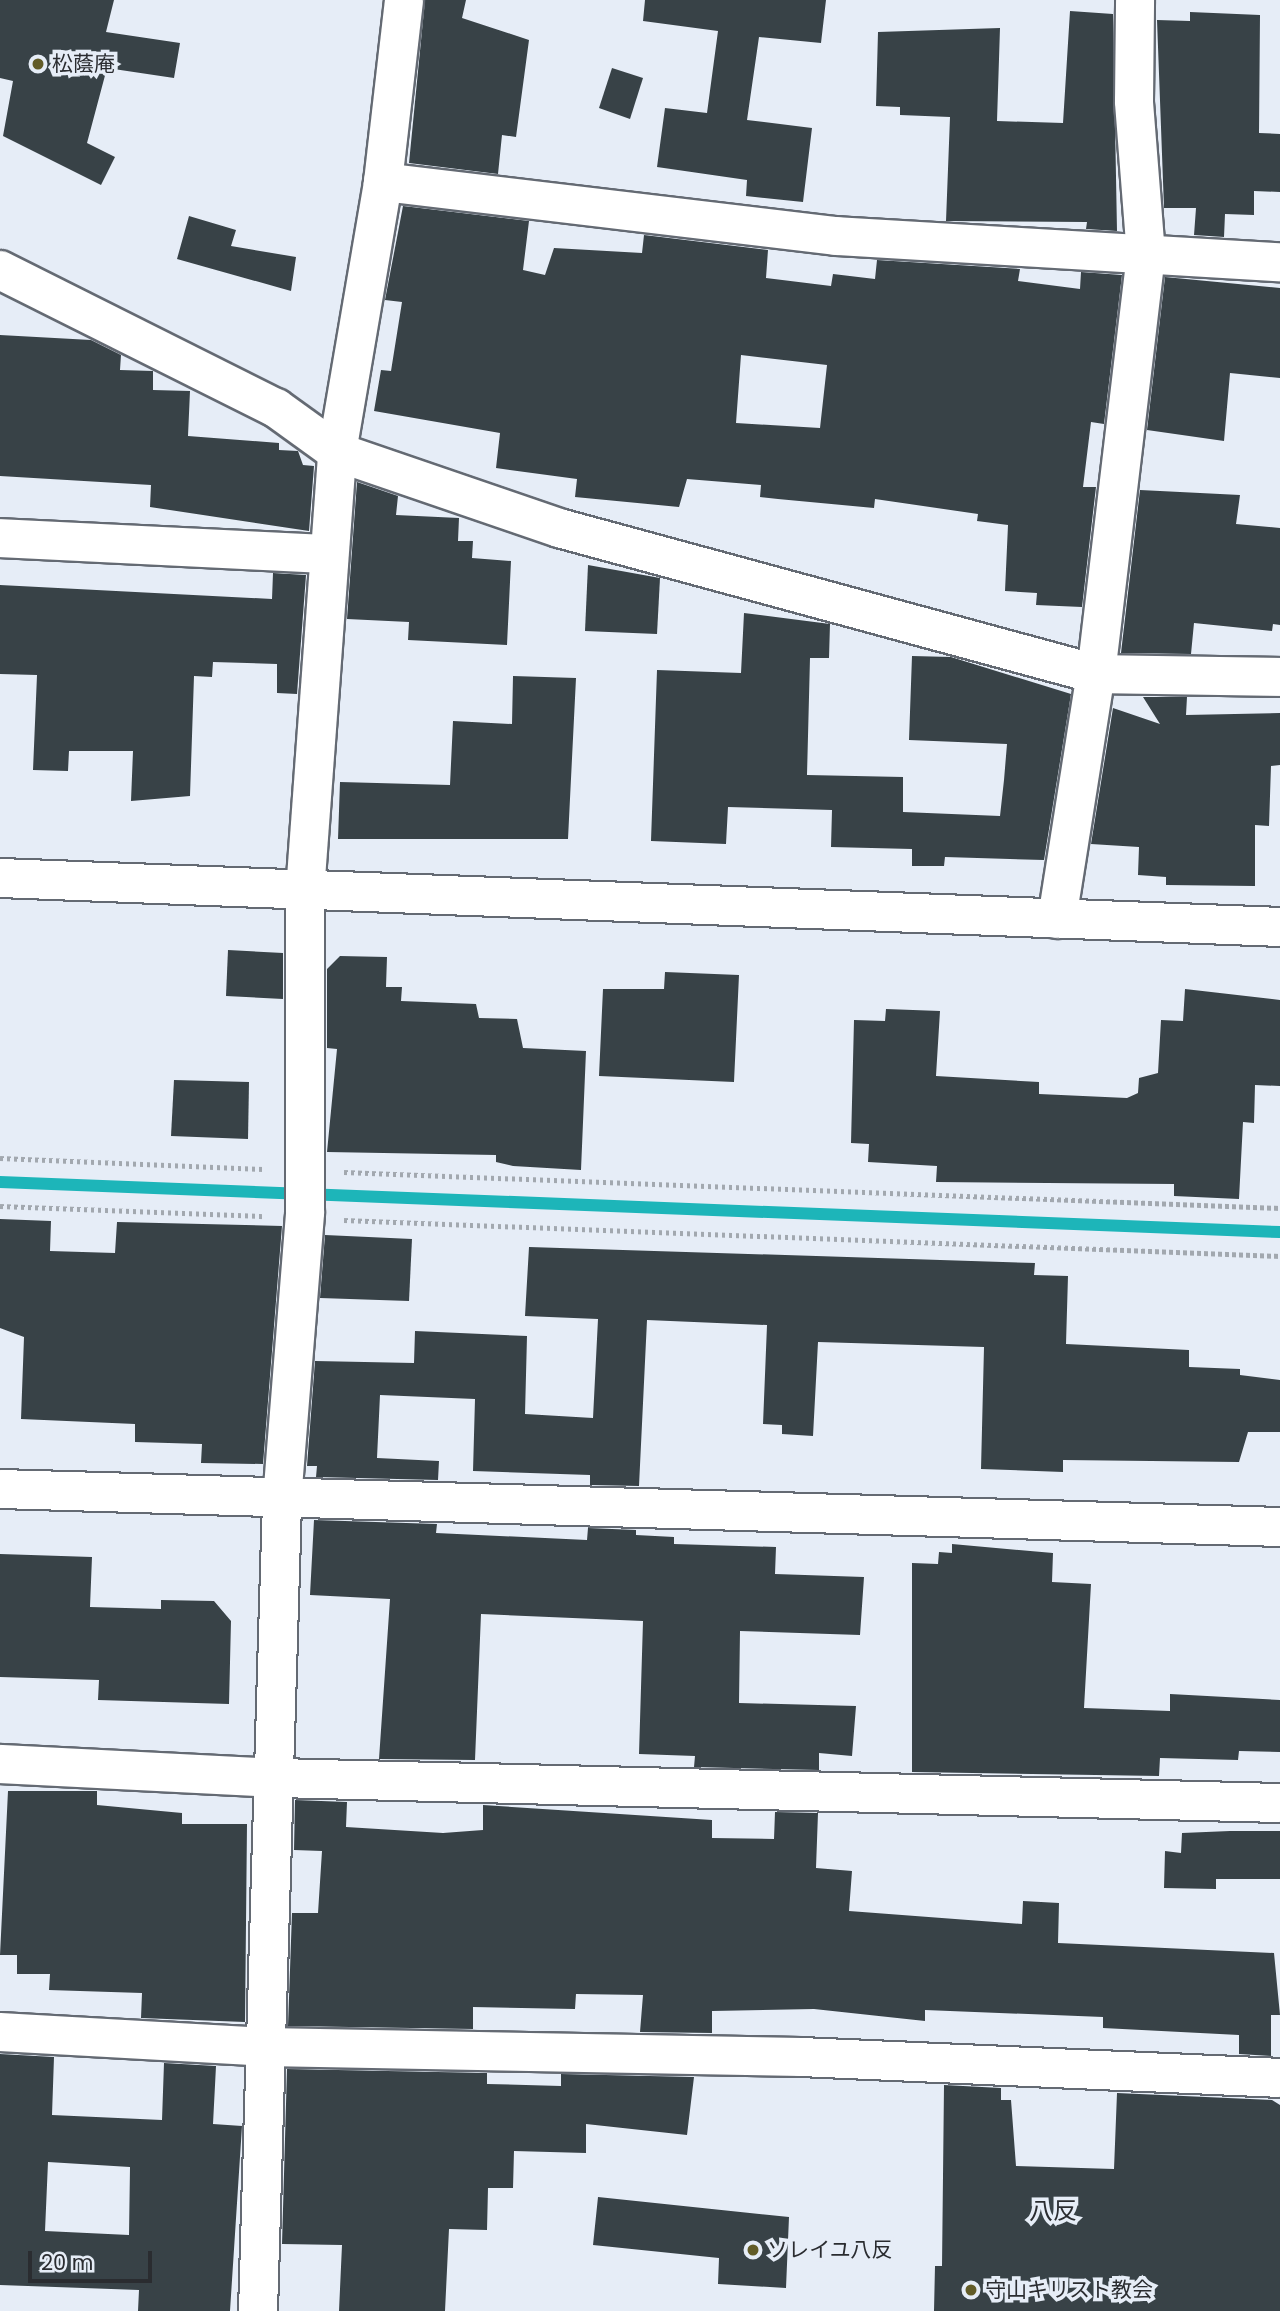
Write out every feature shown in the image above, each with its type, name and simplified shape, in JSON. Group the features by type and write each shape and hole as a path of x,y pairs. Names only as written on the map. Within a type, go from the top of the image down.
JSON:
{"street":[{"path":"258,2311 278,1778 282,1500 305,1215 305,892 327,554 337,452 383,182 404,0"},
{"path":"1057,919 1096,674 1146,255 1135,0"},
{"path":"383,182 836,236 1280,262"},
{"path":"0,270 276,408 337,452 558,528 1096,674 1280,677"},
{"path":"0,538 327,554"},
{"path":"0,878 305,892 1280,927"},
{"path":"0,1489 282,1500 1280,1527"},
{"path":"0,1763 278,1778 1280,1803"},
{"path":"0,2032 266,2048 801,2057 1280,2078"}],"path":[{"path":"0,1158 305,1173 1280,1208"},
{"path":"0,1206 305,1215 1280,1256"}],"building":[{"path":"0,0 114,0 106,32 180,43 174,78 107,68 87,143 115,157 101,185 3,136 13,81 0,78"},
{"path":"425,0 466,0 462,18 529,40 516,137 502,135 498,174 409,163"},
{"path":"645,0 826,0 821,43 759,37 747,120 812,128 803,202 746,196 747,180 657,167 665,108 707,113 718,31 643,21"},
{"path":"1070,11 1113,14 1117,231 1086,229 1087,222 946,221 950,117 900,115 900,107 876,106 878,32 1000,28 997,121 1063,123"},
{"path":"1190,12 1260,15 1259,133 1280,134 1280,192 1254,191 1254,215 1225,214 1224,237 1194,235 1196,208 1164,208 1157,20 1190,21"},
{"path":"612,68 643,78 630,119 599,108"},
{"path":"403,206 529,221 523,270 545,275 554,248 642,253 644,235 768,250 766,278 831,286 833,274 875,279 877,260 1020,269 1018,281 1080,289 1081,272 1122,275 1104,424 1091,422 1083,487 1096,487 1082,607 1036,605 1037,593 1005,591 1008,525 977,521 978,514 875,499 874,508 760,497 761,485 687,479 679,507 575,497 577,479 496,468 500,433 374,411 381,370 391,371 402,302 385,300","holes":["741,355 827,365 820,428 736,423"]},
{"path":"189,216 236,230 231,246 296,257 291,291 177,259"},
{"path":"1165,277 1280,288 1280,378 1230,373 1224,441 1147,430"},
{"path":"0,335 91,340 121,355 120,370 153,371 153,390 190,391 188,436 279,443 279,450 298,451 303,465 314,466 309,531 150,507 151,485 0,476"},
{"path":"357,482 398,496 396,515 459,518 458,541 473,541 472,558 511,561 507,645 408,640 409,622 347,619"},
{"path":"1140,490 1240,495 1236,524 1280,528 1280,625 1273,624 1272,631 1194,623 1191,654 1121,653"},
{"path":"588,565 660,578 657,634 585,631"},
{"path":"273,573 306,575 297,694 277,693 277,664 213,662 212,677 194,676 190,796 131,801 133,751 69,751 68,771 33,770 37,675 0,674 0,585 272,599"},
{"path":"744,613 830,624 829,658 810,658 807,775 903,777 903,812 1000,816 1007,744 909,740 912,656 951,657 1071,694 1044,860 945,857 944,866 912,866 912,849 831,847 832,810 728,807 726,844 651,841 657,670 741,673"},
{"path":"513,676 576,678 568,839 338,839 340,782 450,785 453,721 512,724"},
{"path":"1143,697 1187,697 1186,715 1280,713 1280,765 1271,766 1269,826 1255,825 1255,886 1166,885 1166,877 1138,875 1139,847 1091,844 1113,708 1160,724"},
{"path":"228,950 283,953 283,999 226,996"},
{"path":"340,956 387,957 386,987 402,987 401,1001 476,1004 479,1018 517,1019 523,1048 586,1051 581,1170 513,1166 496,1162 496,1155 327,1152 337,1049 327,1048 327,969"},
{"path":"665,972 739,975 734,1082 599,1076 603,989 664,989"},
{"path":"1185,989 1280,1000 1280,1086 1255,1085 1254,1123 1243,1122 1239,1199 1174,1196 1174,1184 936,1182 937,1166 868,1162 869,1144 851,1143 854,1020 885,1021 886,1009 940,1011 936,1076 1039,1082 1039,1094 1127,1098 1138,1093 1139,1078 1158,1073 1161,1020 1183,1021"},
{"path":"174,1080 249,1082 248,1139 171,1136"},
{"path":"0,1219 51,1221 50,1251 115,1253 117,1222 282,1226 263,1464 201,1463 202,1444 135,1442 135,1424 21,1419 24,1337 0,1328"},
{"path":"325,1235 412,1239 409,1301 320,1298"},
{"path":"529,1247 1035,1263 1034,1275 1068,1276 1066,1344 1189,1350 1189,1367 1240,1369 1240,1375 1280,1380 1280,1432 1248,1432 1239,1462 1063,1460 1063,1472 981,1469 984,1347 818,1342 813,1436 782,1434 782,1425 763,1424 767,1325 647,1320 639,1486 590,1485 590,1475 473,1471 475,1399 380,1395 377,1458 439,1461 438,1480 316,1477 317,1466 307,1466 315,1361 414,1363 415,1331 527,1336 525,1414 593,1418 598,1319 525,1316"},
{"path":"314,1520 437,1524 436,1533 587,1540 588,1528 636,1530 636,1535 674,1537 674,1544 776,1547 775,1574 864,1577 860,1635 740,1631 739,1703 856,1706 852,1756 819,1753 819,1770 694,1767 695,1756 639,1754 643,1621 481,1614 475,1760 379,1759 390,1599 310,1595"},
{"path":"952,1544 1053,1553 1052,1582 1091,1584 1084,1708 1170,1711 1170,1694 1280,1700 1280,1752 1239,1751 1238,1760 1160,1758 1159,1776 912,1772 912,1563 938,1564 939,1552 952,1553"},
{"path":"0,1554 92,1557 90,1607 161,1609 161,1600 214,1601 231,1621 229,1704 98,1700 99,1680 0,1677"},
{"path":"8,1791 97,1791 97,1805 182,1813 182,1824 247,1824 245,2022 141,2018 142,1993 49,1990 50,1974 17,1974 17,1955 0,1955"},
{"path":"295,1800 347,1802 346,1827 443,1833 483,1830 483,1805 712,1820 712,1838 774,1839 775,1812 818,1813 816,1868 852,1871 849,1911 1022,1924 1023,1901 1059,1903 1058,1943 1274,1953 1280,2015 1271,2015 1271,2056 1239,2054 1239,2035 1103,2028 1103,2017 925,2010 925,2021 814,2009 712,2011 712,2033 640,2032 643,1995 576,1994 575,2009 473,2007 473,2029 288,2026 292,1913 318,1913 322,1851 294,1850"},
{"path":"1280,1831 1280,1879 1216,1879 1216,1889 1164,1888 1165,1851 1181,1853 1182,1833"},
{"path":"0,2054 54,2057 52,2115 162,2120 164,2063 216,2066 213,2124 242,2126 230,2311 138,2311 139,2290 0,2285","holes":["48,2162 130,2167 129,2235 45,2231"]},
{"path":"287,2069 487,2073 487,2084 561,2086 561,2074 694,2077 687,2135 586,2124 586,2153 514,2151 513,2188 488,2188 487,2230 449,2229 445,2311 339,2311 342,2245 282,2244"},
{"path":"944,2085 1001,2088 1001,2100 1011,2100 1016,2166 1114,2169 1117,2093 1272,2100 1280,2105 1280,2311 934,2311 935,2266 942,2266"},
{"path":"598,2197 789,2217 786,2288 718,2284 719,2258 593,2245"}],"waterway":[{"path":"0,1182 1280,1232"}],"place":[{"name":"松蔭庵","path":"38,64"},
{"name":"ソレイユ八反","path":"753,2250"},
{"name":"守山キリスト教会","path":"971,2290"}],"district":[{"name":"八反","path":"1053,2211"}]}
